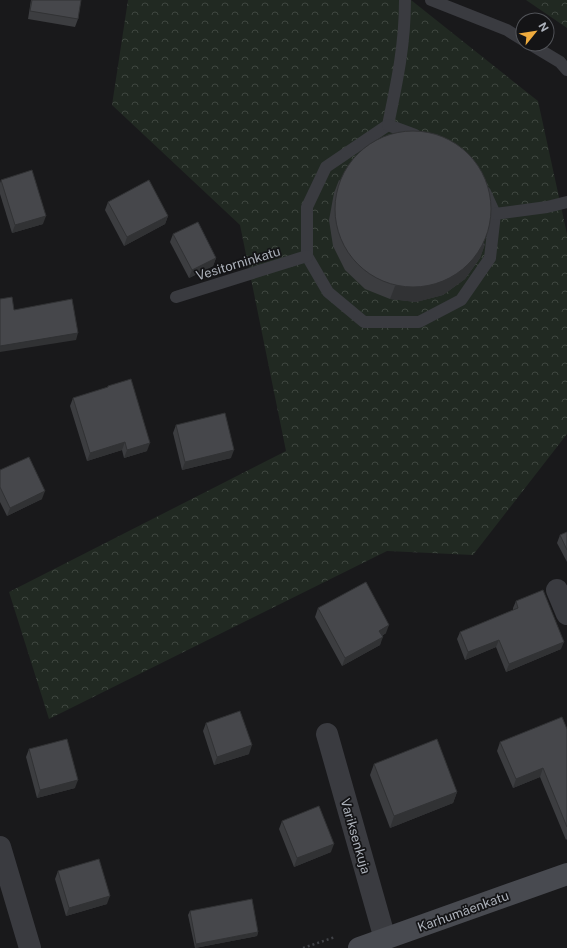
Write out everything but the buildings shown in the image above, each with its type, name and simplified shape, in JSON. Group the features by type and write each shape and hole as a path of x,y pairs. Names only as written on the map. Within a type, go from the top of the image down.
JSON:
{"street":[{"path":"557,590 567,614"},
{"name":"Variksenkuja","path":"327,734 385,939"},
{"path":"0,847 30,948"},
{"name":"Karhumäenkatu","path":"359,948 567,874"}],"lane":[{"path":"405,0 405,24 400,69 388,125 326,167 307,208 307,256 328,292 364,322 419,322 461,300 490,258 495,214 481,182"},
{"path":"431,0 507,30 515,35"},
{"path":"543,52 560,62 567,70"},
{"path":"388,125 429,140"},
{"path":"495,214 547,207 567,202"},
{"name":"Vesitorninkatu","path":"176,297 307,256"}],"green space":[{"path":"128,0 411,0 538,101 567,234 567,434 473,555 387,551 49,719 9,592 286,451 240,225 112,105"},
{"path":"526,0 567,0 567,28 555,20 555,12 544,12"}]}
